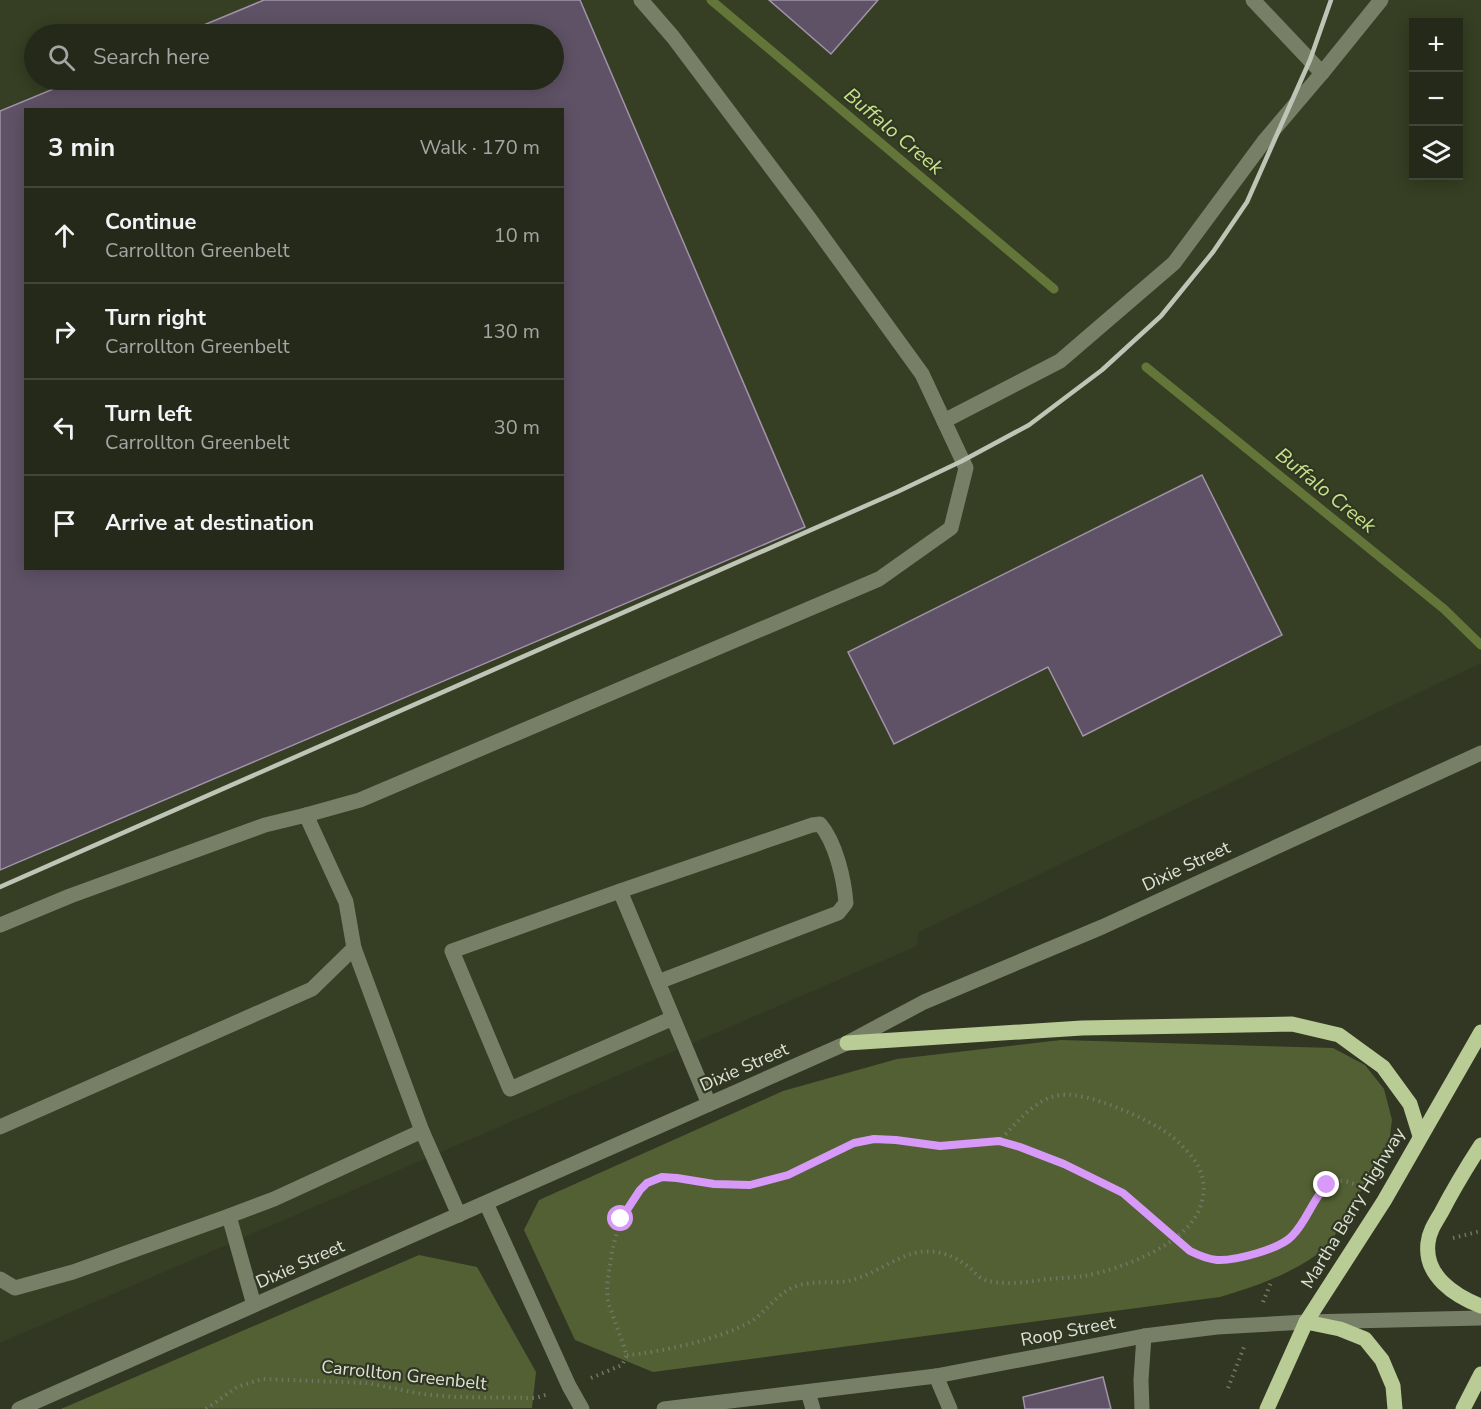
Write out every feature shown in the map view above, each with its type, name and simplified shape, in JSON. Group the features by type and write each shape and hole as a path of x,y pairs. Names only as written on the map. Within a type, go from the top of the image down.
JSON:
{"main road":[{"path":"847,1043 1082,1028 1292,1024 1339,1035 1383,1067 1410,1104 1420,1136"},
{"name":"Martha Berry Highway","path":"1268,1409 1306,1322 1384,1201 1481,1032"},
{"path":"1481,1145 1456,1184 1432,1229 1428,1245 1434,1271 1442,1283 1458,1296 1481,1306"},
{"path":"1306,1322 1340,1329 1365,1339 1382,1360 1393,1386 1395,1409"},
{"path":"1463,1409 1481,1374"}],"street":[{"path":"0,925 70,896 265,825 360,800 879,579 951,528 966,468 922,374 809,218 673,38 641,0"},
{"path":"1253,0 1322,73"},
{"path":"944,421 1060,361 1174,263 1265,140 1381,0"},
{"name":"Dixie Street","path":"19,1409 847,1043 924,1002 1102,927 1481,753"},
{"path":"306,815 346,902 354,948 422,1131 459,1215"},
{"path":"658,982 838,913 846,903 844,881 827,832 820,824 620,891 452,951 510,1089 673,1018"},
{"path":"620,891 709,1104"},
{"path":"0,1127 312,989 354,948"},
{"path":"0,1279 15,1288 73,1272 274,1199 422,1131"},
{"path":"486,1203 569,1386 582,1409"},
{"path":"229,1216 254,1305"},
{"name":"Roop Street","path":"664,1409 936,1376 1144,1336 1217,1327 1306,1322 1481,1318"},
{"path":"1142,1409 1144,1336"},
{"path":"936,1376 950,1409"},
{"path":"808,1392 813,1409"}],"path":[{"path":"999,1141 1037,1103 1061,1095 1096,1099 1170,1135 1197,1164 1205,1186 1200,1212 1176,1239 1123,1264 1085,1276 1010,1284 984,1280 964,1264 940,1251 915,1253 847,1281 823,1281 796,1286 776,1298 753,1320 734,1331 646,1354 627,1355 608,1302 609,1269 621,1219 627,1207 647,1183 662,1177 714,1184 750,1185 788,1175 854,1143 874,1139 940,1146 999,1141 1064,1164 1123,1193 1176,1239 1190,1251 1218,1260 1257,1253 1280,1245 1291,1238 1305,1219 1318,1194 1327,1185 1341,1180 1357,1184"},
{"path":"1450,1238 1464,1237 1481,1231"},
{"name":"Carrollton Greenbelt","path":"206,1409 237,1387 262,1379 368,1383 422,1394 536,1398 622,1365 627,1355"}],"shaded area":[{"path":"0,0 1481,0 1481,663 919,932 917,946 0,1343"},
{"path":"1061,1040 1333,1048 1365,1065 1384,1089 1392,1120 1389,1143 1329,1245 1305,1263 1278,1277 1220,1297 653,1372 575,1340 524,1230 539,1200 783,1091 897,1059"},
{"path":"419,1255 477,1267 536,1372 532,1408 61,1409"}],"building":[{"path":"264,0 580,0 805,527 0,870 0,111 51,90 564,90 564,24 206,24"},
{"path":"769,0 878,0 831,54"},
{"path":"1202,475 1282,635 1083,736 1048,667 894,744 848,652"},
{"path":"1103,1377 1111,1409 1025,1409 1023,1397"}],"waterway":[{"name":"Buffalo Creek","path":"711,0 1054,289"},
{"name":"Buffalo Creek","path":"1146,367 1444,609 1481,645"}],"railway":[{"path":"0,887 897,492 1029,425 1102,370 1161,316 1213,252 1247,202 1310,60 1331,0"}],"route":[{"path":"621,1219 640,1190 647,1183 662,1177 692,1182 750,1185 788,1175 854,1143 874,1139 940,1146 999,1141 1064,1164 1123,1193 1190,1251 1218,1260 1260,1252 1280,1245 1291,1238 1305,1219 1318,1194 1327,1185"}]}
